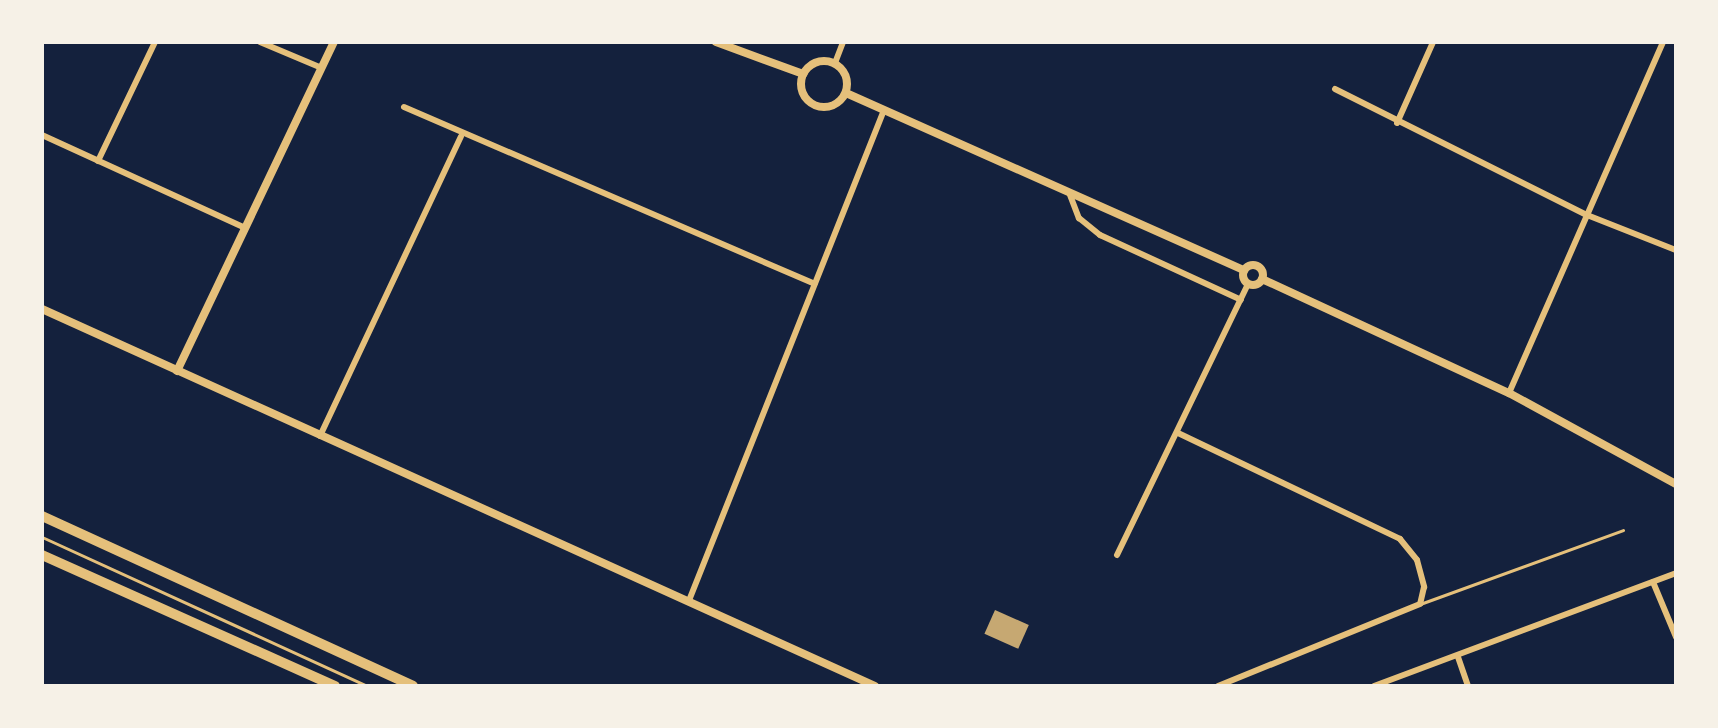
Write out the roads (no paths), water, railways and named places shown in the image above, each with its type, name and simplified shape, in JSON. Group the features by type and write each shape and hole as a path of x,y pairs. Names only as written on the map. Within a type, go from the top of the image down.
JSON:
{"highway":[{"path":"42,516 413,686"},
{"path":"42,555 335,686"}],"street":[{"path":"98,161 155,42"},
{"path":"260,42 322,68"},
{"path":"177,371 334,42"},
{"path":"716,42 803,74"},
{"path":"835,63 843,42"},
{"path":"1397,123 1433,42"},
{"path":"1509,393 1663,42"},
{"path":"835,63 845,73 846,93 837,105 815,106 801,89 803,74 813,64 835,63"},
{"path":"1335,89 1397,123 1587,215 1676,250"},
{"path":"846,93 1244,270 1256,265 1262,279 1509,393 1676,484"},
{"path":"404,107 461,136 815,284"},
{"path":"690,598 884,110"},
{"path":"42,135 245,228"},
{"path":"320,436 461,136"},
{"path":"1070,195 1079,218 1100,235 1241,300"},
{"path":"1117,555 1241,300 1248,284 1244,270"},
{"path":"1248,284 1262,279"},
{"path":"42,309 320,436 690,598 875,686"},
{"path":"1178,433 1400,539 1422,575 1420,604 1218,686"},
{"path":"1374,686 1676,573"},
{"path":"1653,582 1676,637"},
{"path":"1458,657 1468,686"}],"lane":[{"path":"1420,604 1623,530"},
{"path":"42,537 367,686"}]}
